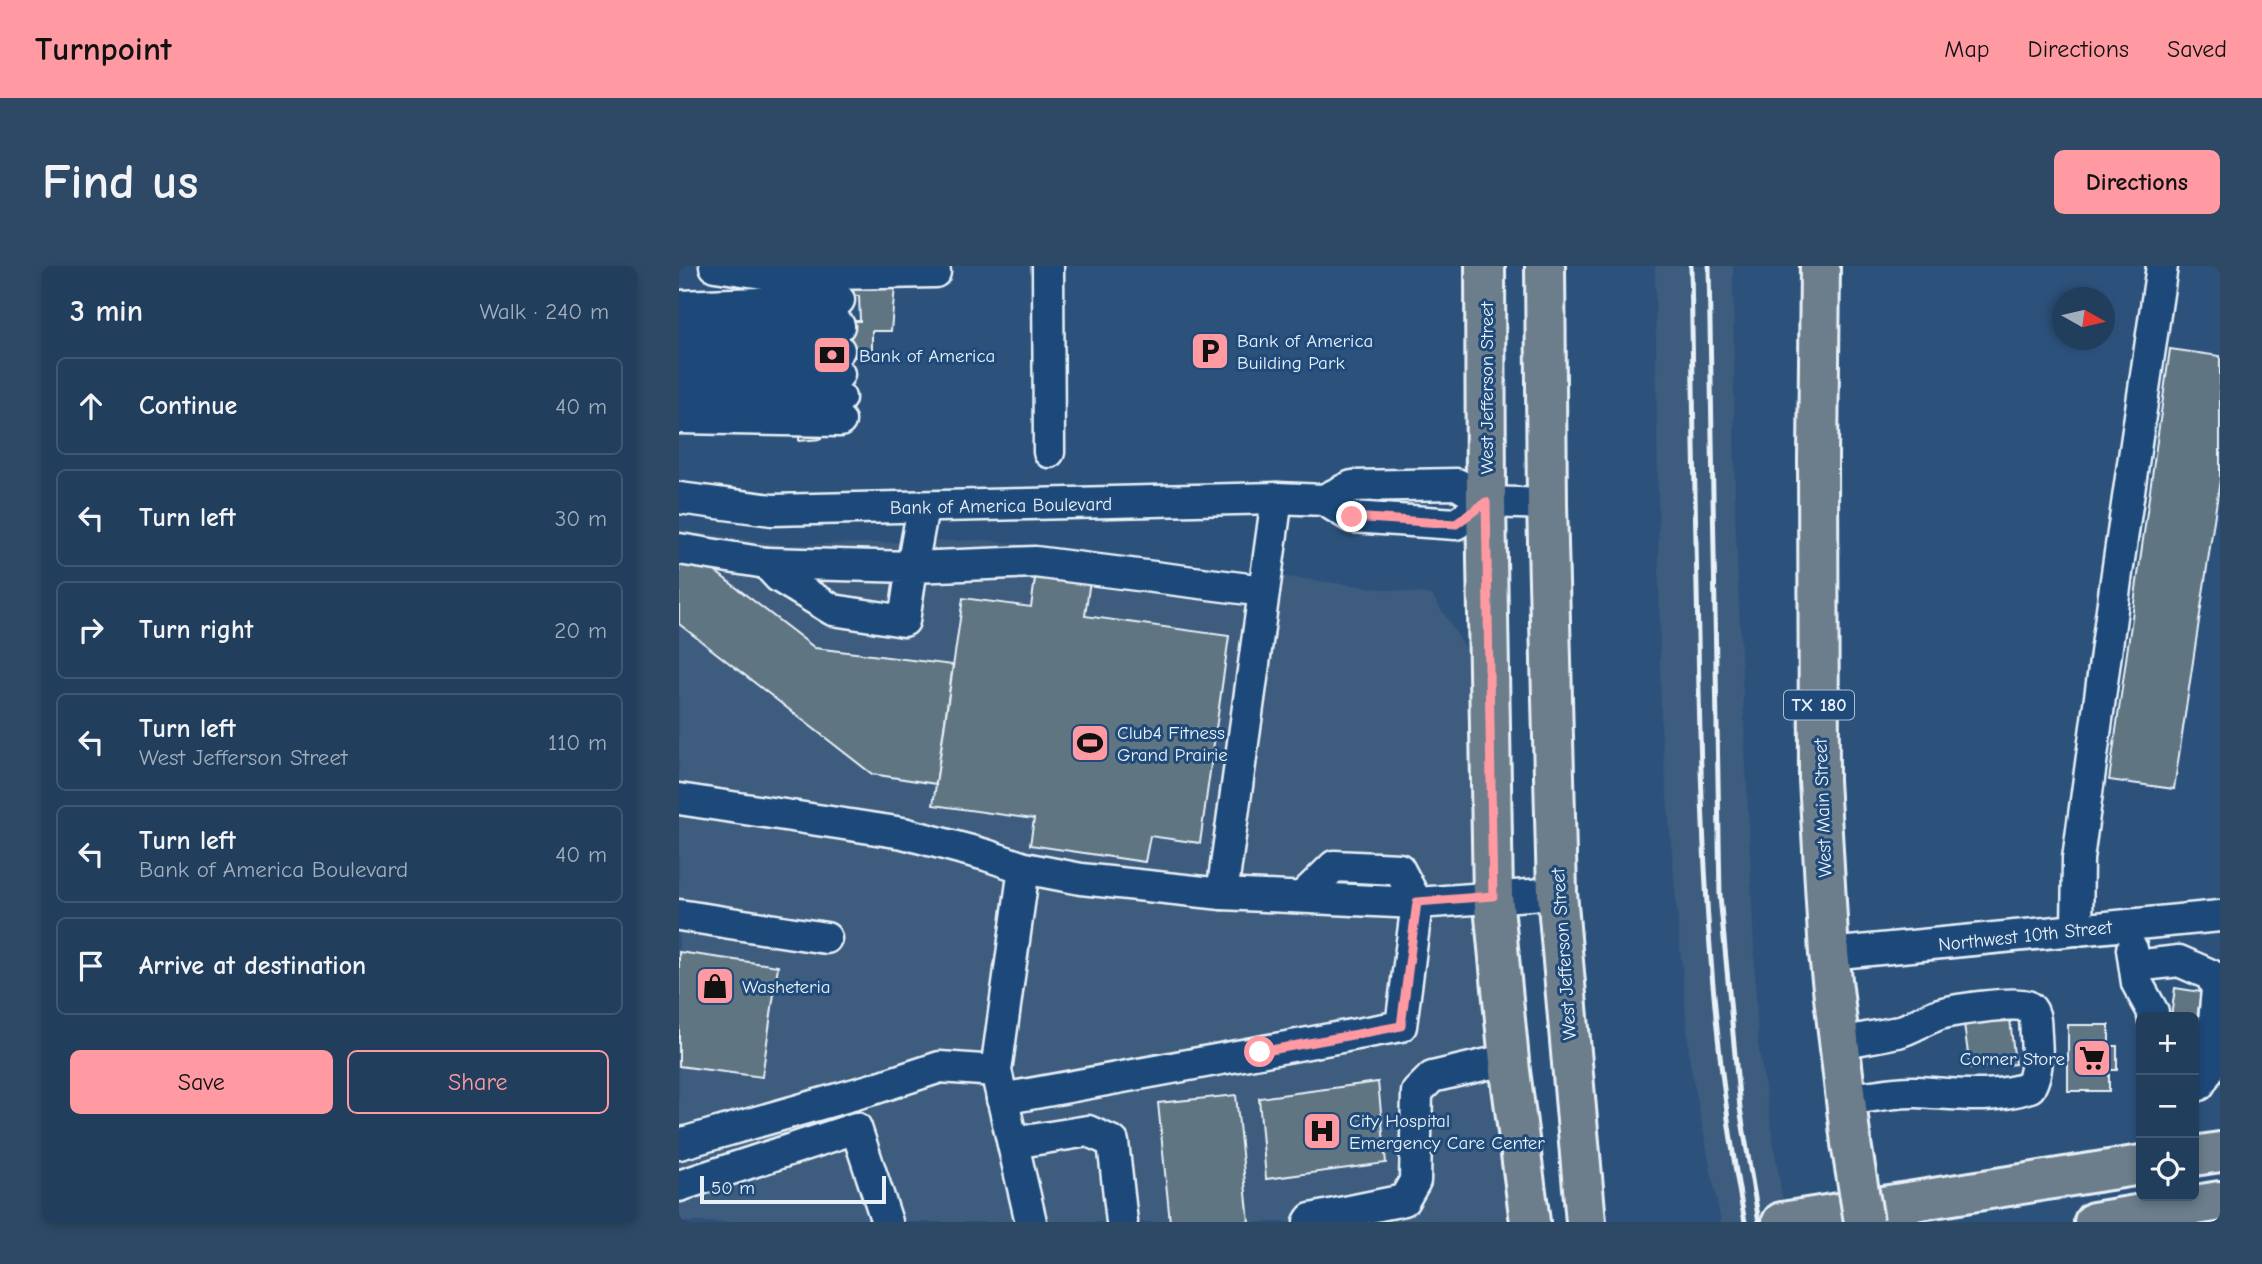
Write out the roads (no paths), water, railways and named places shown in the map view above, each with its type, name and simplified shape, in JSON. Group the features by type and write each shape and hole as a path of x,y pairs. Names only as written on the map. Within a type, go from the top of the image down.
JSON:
{"main road":[{"name":"West Jefferson Street","path":"1485,266 1493,896 1509,1059 1530,1222"},
{"name":"West Jefferson Street","path":"1545,266 1547,504 1557,892 1586,1222"},
{"name":"West Main Street","path":"1821,266 1818,446 1819,780 1829,954 1851,1143 1864,1222"},
{"path":"2199,1155 2220,1152"},
{"path":"1795,1220 2136,1166"},
{"path":"2094,1222 2220,1201"}],"street":[{"path":"1048,266 1048,452"},
{"path":"2077,930 2078,859 2162,266"},
{"path":"736,267 778,275 930,269"},
{"path":"679,306 839,362"},
{"path":"679,328 839,362"},
{"path":"679,348 839,362"},
{"path":"679,373 839,362"},
{"path":"679,395 839,362"},
{"path":"679,418 839,362"},
{"name":"Bank of America Boulevard","path":"679,498 772,510 1277,498 1324,500 1352,517 1456,524 1486,502"},
{"path":"1222,894 1277,498"},
{"path":"1486,502 1547,504"},
{"path":"766,564 779,577 833,610 904,621 923,507"},
{"path":"679,549 766,564 912,567 1035,562 1264,591"},
{"path":"679,799 903,832 1024,868 1081,878 1222,894 1417,902 1557,892"},
{"path":"1024,868 999,1085 1031,1222"},
{"path":"679,1144 940,1067 999,1085 1335,1038 1401,1026 1417,902"},
{"path":"679,915 825,938"},
{"name":"Northwest 10th Street","path":"1829,954 2220,916"},
{"path":"2129,925 2137,983 2153,1012"},
{"path":"2135,966 2179,961 2211,975 2217,989 2218,1004 2207,1072 2199,1085"},
{"path":"1840,1043 1899,1031 1936,1015 1957,1010 2017,1004 2028,1007 2034,1013 2037,1075 2030,1087 2013,1093 1967,1097 1916,1092 1846,1100"},
{"path":"1309,1222 1311,1219 1404,1200 1415,1181 1417,1092 1432,1077 1509,1059"},
{"path":"849,1095 856,1128 887,1222"},
{"path":"679,1186 856,1128"},
{"path":"1013,1143 1088,1131 1113,1142 1122,1222"}],"railway":[{"path":"1691,266 1704,857 1722,1077 1745,1222"},
{"path":"1709,266 1720,896 1740,1108 1759,1222"}],"place":[{"name":"Bank of America Building Park","path":"1210,351"},
{"name":"Bank of America","path":"832,355"},
{"name":"Club4 Fitness Grand Prairie","path":"1090,743"},
{"name":"Washeteria","path":"715,986"},
{"name":"Corner Store","path":"2092,1058"},
{"name":"City Hospital Emergency Care Center","path":"1322,1131"}]}
